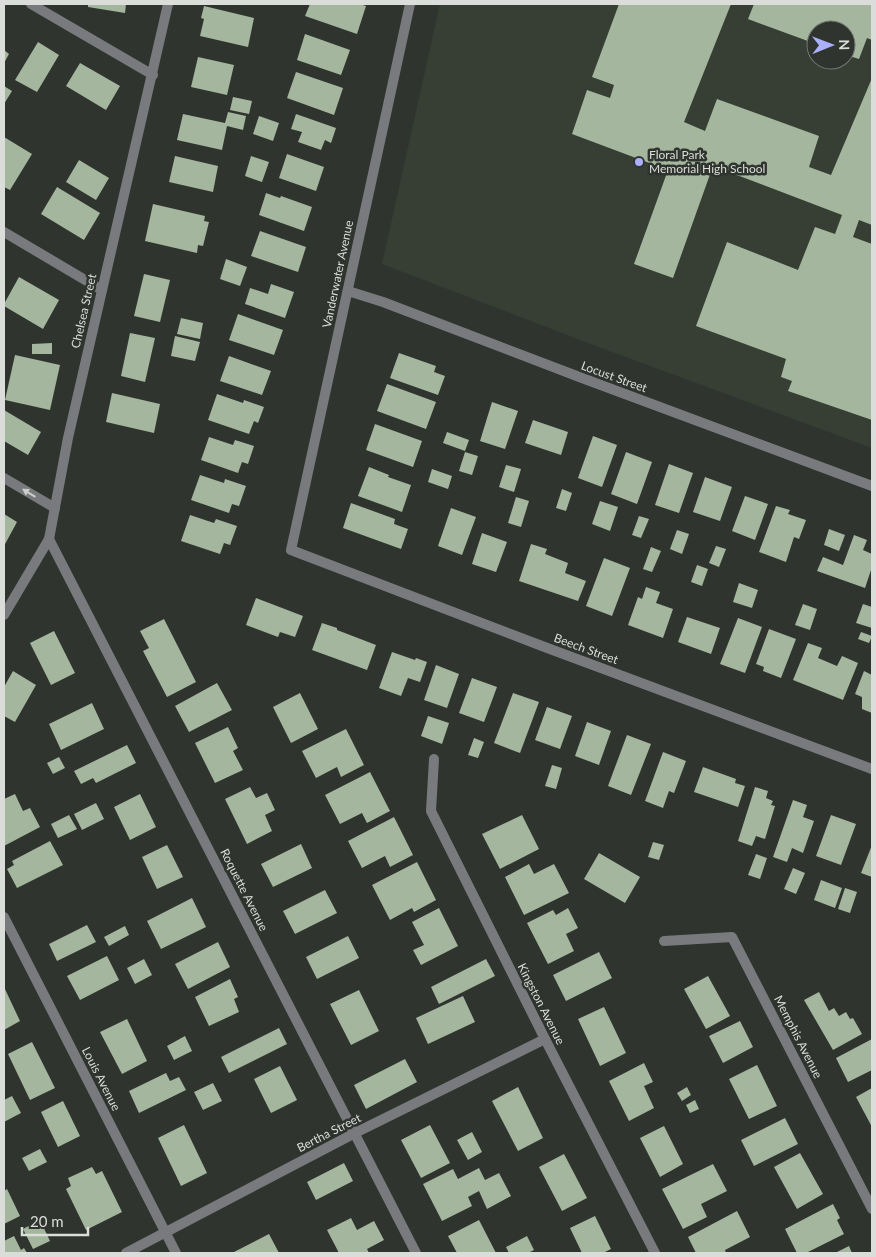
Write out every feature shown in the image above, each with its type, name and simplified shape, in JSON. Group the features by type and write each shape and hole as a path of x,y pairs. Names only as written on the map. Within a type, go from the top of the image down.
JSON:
{"street":[{"path":"31,4 153,76"},
{"name":"Chelsea Street","path":"4,615 48,539 68,438 153,76 168,4"},
{"name":"Vanderwater Avenue","path":"291,550 410,4"},
{"path":"4,232 102,290"},
{"name":"Locust Street","path":"348,291 383,302 872,486"},
{"path":"4,478 55,508"},
{"name":"Roquette Avenue","path":"48,539 416,1253"},
{"name":"Beech Street","path":"291,550 872,769"},
{"name":"Kingston Avenue","path":"434,759 431,811 655,1253"},
{"name":"Louis Avenue","path":"4,917 176,1253"},
{"name":"Memphis Avenue","path":"664,941 732,937 872,1209"},
{"name":"Bertha Street","path":"126,1253 355,1133 545,1039"}],"shaded area":[{"name":"Floral Park Memorial High School","path":"440,4 872,4 872,448 596,346 382,264"}],"building":[{"path":"88,4 126,4 125,13 88,7"},
{"path":"310,4 359,4 366,6 357,34 305,16"},
{"name":"Floral Park Memorial High School","path":"619,4 731,4 684,122 705,131 717,99 819,136 809,167 831,175 872,78 872,225 859,220 853,237 872,244 872,420 788,391 792,381 781,377 786,359 696,326 727,242 798,270 815,227 835,234 842,215 713,166 673,278 634,264 668,170 572,134 587,90 610,98 614,85 592,77"},
{"path":"754,4 872,4 872,40 867,38 859,59 856,58 856,20 806,20 806,40 748,19"},
{"path":"204,6 254,18 248,47 200,36 204,19 201,18"},
{"path":"305,34 350,50 341,75 297,60"},
{"path":"38,42 59,55 37,92 15,80"},
{"path":"4,50 9,54 4,63"},
{"path":"198,57 234,65 227,95 191,87"},
{"path":"80,63 120,86 106,110 66,86"},
{"path":"296,72 343,88 334,115 287,98"},
{"path":"4,86 12,91 4,104"},
{"path":"233,97 252,101 249,114 230,110"},
{"path":"228,112 246,116 243,130 227,126 222,150 177,140 183,114 225,123"},
{"path":"296,114 336,128 331,143 325,140 321,150 298,142 302,132 291,129"},
{"path":"259,116 279,123 273,141 253,134"},
{"path":"4,137 32,154 10,190 4,187"},
{"path":"287,154 324,167 316,191 279,178"},
{"path":"175,156 218,166 213,192 169,182"},
{"path":"251,156 269,162 262,182 245,176"},
{"path":"79,160 109,178 96,200 66,182"},
{"path":"57,187 100,213 84,240 41,214"},
{"path":"266,193 312,207 304,231 259,215"},
{"path":"153,204 205,216 204,221 209,222 203,246 198,245 197,253 145,241"},
{"path":"260,231 306,247 298,272 251,256"},
{"path":"226,259 247,267 240,286 220,279"},
{"path":"144,274 170,280 160,322 134,316"},
{"path":"19,277 59,300 43,329 4,306"},
{"path":"271,284 294,292 285,318 245,304 250,288 268,294"},
{"path":"238,314 283,330 274,355 229,340"},
{"path":"181,318 203,323 200,339 177,334"},
{"path":"130,333 155,338 145,382 121,376"},
{"path":"175,336 200,342 195,361 171,356"},
{"path":"52,343 52,354 32,354 32,344"},
{"path":"399,353 436,366 434,372 445,376 438,395 390,378"},
{"path":"15,355 60,365 50,410 5,400"},
{"path":"229,356 271,371 262,395 220,381"},
{"path":"387,384 436,402 426,429 377,411"},
{"path":"112,393 160,404 154,433 106,422"},
{"path":"217,394 243,403 244,400 264,407 258,423 254,421 249,434 208,420"},
{"path":"492,402 518,411 505,449 480,441"},
{"path":"4,410 41,432 28,455 4,441"},
{"path":"533,420 568,432 561,455 525,443"},
{"path":"375,424 422,441 413,467 366,450"},
{"path":"447,432 469,440 465,451 443,443"},
{"path":"593,436 617,445 602,487 578,478"},
{"path":"209,437 233,445 235,440 254,446 248,464 242,462 238,473 201,460"},
{"path":"465,452 478,456 472,475 459,471"},
{"path":"626,452 652,462 637,504 611,494"},
{"path":"669,464 693,473 679,513 655,505"},
{"path":"506,465 521,469 514,492 499,487"},
{"path":"369,467 389,475 388,477 411,485 402,512 358,496"},
{"path":"432,469 452,476 448,489 428,482"},
{"path":"200,475 224,483 225,479 246,486 239,506 232,504 229,513 191,500"},
{"path":"705,477 732,487 720,521 693,512"},
{"path":"562,489 572,493 566,511 556,508"},
{"path":"745,496 768,504 755,540 732,531"},
{"path":"516,497 529,501 521,527 508,523"},
{"path":"600,501 618,507 610,531 592,524"},
{"path":"351,503 395,519 394,524 408,529 401,549 343,528"},
{"path":"776,506 790,510 788,514 806,520 799,539 794,537 786,562 759,552"},
{"path":"451,508 476,517 462,555 438,546"},
{"path":"4,514 17,522 4,546"},
{"path":"190,515 214,523 216,519 237,526 230,545 224,543 220,554 181,541"},
{"path":"639,516 649,519 641,538 632,535"},
{"path":"829,529 845,535 839,551 824,545"},
{"path":"677,530 689,534 682,554 670,549"},
{"path":"482,533 507,542 496,572 472,564"},
{"path":"854,535 867,540 863,550 872,554 872,567 865,588 817,571 823,557 843,565"},
{"path":"531,544 547,549 545,554 568,563 565,573 586,581 578,601 519,581"},
{"path":"716,546 726,549 719,567 709,563"},
{"path":"651,547 661,551 652,572 643,569"},
{"path":"604,558 630,568 612,616 586,606"},
{"path":"697,565 708,569 702,586 691,582"},
{"path":"739,583 758,590 752,608 733,602"},
{"path":"646,587 660,592 656,603 673,609 663,638 628,625 638,597 642,599"},
{"path":"256,598 303,616 295,637 280,632 278,637 246,625"},
{"path":"803,604 817,609 810,630 795,625"},
{"path":"863,604 872,607 872,628 856,623"},
{"path":"687,617 720,628 711,654 678,642"},
{"path":"738,618 762,627 745,673 720,664"},
{"path":"164,619 196,682 167,697 143,651 149,648 140,631"},
{"path":"322,623 376,645 367,670 312,650"},
{"path":"769,629 796,639 781,678 763,671 764,667 756,664"},
{"path":"54,631 75,673 51,685 30,643"},
{"path":"861,632 872,636 869,643 858,639"},
{"path":"808,643 822,648 818,658 837,666 842,656 858,663 843,700 793,680"},
{"path":"392,652 427,662 420,682 408,678 401,696 379,688"},
{"path":"436,665 459,674 447,708 424,700"},
{"path":"13,671 36,685 15,722 4,716 4,687"},
{"path":"864,671 872,675 872,713 862,709 862,697 855,694"},
{"path":"472,678 497,687 484,722 459,713"},
{"path":"217,683 232,710 189,732 175,706"},
{"path":"300,693 318,729 291,743 273,707"},
{"path":"513,693 539,702 520,753 494,743"},
{"path":"92,703 104,729 61,750 49,724"},
{"path":"547,707 572,716 560,749 535,740"},
{"path":"428,716 449,723 442,744 421,736"},
{"path":"587,722 611,731 599,765 575,756"},
{"path":"228,727 238,748 233,751 243,770 215,783 195,743"},
{"path":"346,729 364,765 341,777 337,767 316,778 302,751"},
{"path":"627,735 651,744 631,795 608,786"},
{"path":"474,738 484,742 478,758 468,755"},
{"path":"127,745 136,763 96,783 93,778 81,784 74,771"},
{"path":"663,752 686,761 674,793 669,791 663,808 645,801"},
{"path":"59,757 65,768 53,774 47,763"},
{"path":"552,765 562,768 556,789 545,786"},
{"path":"703,767 736,779 735,783 745,786 738,807 694,792"},
{"path":"370,772 390,811 367,823 362,813 340,824 325,795"},
{"path":"250,787 256,798 267,793 275,810 265,815 272,831 247,844 225,799"},
{"path":"755,787 768,791 766,798 773,801 771,805 775,806 765,839 756,836 752,846 738,841"},
{"path":"15,794 23,811 30,808 40,827 4,846 4,799"},
{"path":"140,794 156,827 130,840 114,807"},
{"path":"793,800 807,805 803,817 814,821 803,853 792,848 787,862 773,857"},
{"path":"96,803 104,819 82,830 74,814"},
{"path":"69,815 77,829 58,838 51,824"},
{"path":"522,815 539,849 500,869 482,834"},
{"path":"831,815 856,824 841,865 816,856"},
{"path":"394,817 413,855 390,867 385,856 362,868 348,841"},
{"path":"50,841 63,865 17,888 7,869 14,865 12,861"},
{"path":"653,842 664,845 659,860 648,857"},
{"path":"301,844 312,868 273,887 261,864"},
{"path":"167,845 183,877 157,889 142,857"},
{"path":"872,845 872,877 861,873"},
{"path":"599,853 640,877 625,903 584,879"},
{"path":"756,854 767,858 760,879 748,875"},
{"path":"417,862 436,900 414,912 412,908 390,920 372,885"},
{"path":"529,864 534,874 554,864 569,893 524,915 505,877"},
{"path":"793,868 805,873 796,894 784,889"},
{"path":"821,880 842,888 835,908 814,900"},
{"path":"845,888 857,892 850,913 838,909"},
{"path":"325,890 337,913 295,934 283,911"},
{"path":"192,898 206,927 161,949 147,921"},
{"path":"439,908 458,946 421,965 413,950 424,945 412,922"},
{"path":"568,908 578,928 566,934 574,951 548,964 527,923 553,910 556,915"},
{"path":"87,925 96,942 57,961 49,944"},
{"path":"125,926 129,935 109,946 104,937"},
{"path":"348,936 359,958 317,979 306,957"},
{"path":"218,942 230,967 188,989 175,964"},
{"path":"599,952 612,978 566,1001 553,975"},
{"path":"107,956 119,980 80,1000 67,976"},
{"path":"144,959 152,975 135,984 127,968"},
{"path":"486,959 495,976 439,1004 431,987"},
{"path":"708,976 730,1016 706,1029 684,989"},
{"path":"230,979 238,997 234,999 239,1012 209,1026 195,997"},
{"path":"4,987 20,1021 4,1030"},
{"path":"359,990 379,1031 351,1045 330,1004"},
{"path":"819,992 829,1011 834,1008 839,1016 846,1012 850,1019 853,1018 862,1034 833,1050 804,1000"},
{"path":"463,996 475,1022 428,1044 416,1018"},
{"path":"604,1007 626,1053 600,1066 578,1019"},
{"path":"127,1019 147,1061 122,1074 100,1032"},
{"path":"740,1021 753,1047 723,1063 709,1036"},
{"path":"279,1028 287,1044 229,1073 221,1057"},
{"path":"185,1036 192,1051 174,1060 167,1046"},
{"path":"872,1039 872,1070 848,1082 836,1058"},
{"path":"32,1042 55,1088 30,1100 8,1054"},
{"path":"405,1059 417,1082 366,1109 354,1085"},
{"path":"644,1063 653,1082 644,1086 654,1108 629,1121 609,1081"},
{"path":"757,1065 777,1106 749,1119 729,1079"},
{"path":"280,1066 297,1100 271,1113 254,1079"},
{"path":"166,1073 170,1081 179,1077 186,1090 139,1113 129,1091"},
{"path":"213,1083 222,1101 203,1110 194,1092"},
{"path":"518,1087 543,1138 518,1151 492,1101"},
{"path":"687,1087 691,1095 682,1101 677,1093"},
{"path":"872,1088 872,1127 856,1097"},
{"path":"12,1096 21,1113 4,1122 4,1100"},
{"path":"695,1100 699,1109 690,1113 686,1105"},
{"path":"63,1101 80,1136 58,1147 41,1112"},
{"path":"785,1118 798,1144 754,1166 741,1140"},
{"path":"184,1125 207,1173 181,1186 158,1138"},
{"path":"430,1125 450,1163 421,1178 401,1140"},
{"path":"664,1126 683,1164 660,1177 640,1138"},
{"path":"472,1132 482,1152 468,1160 457,1140"},
{"path":"40,1149 47,1162 29,1171 22,1158"},
{"path":"800,1153 823,1194 797,1209 774,1167"},
{"path":"564,1154 587,1198 562,1211 539,1167"},
{"path":"344,1163 353,1181 316,1200 307,1182"},
{"path":"713,1164 727,1191 701,1204 707,1217 683,1229 662,1189"},
{"path":"92,1167 96,1174 102,1171 122,1212 86,1230 66,1189 71,1186 68,1178"},
{"path":"479,1168 485,1180 499,1173 511,1196 487,1209 479,1191 468,1197 472,1206 442,1221 423,1184 453,1169 458,1179"},
{"path":"7,1189 20,1216 4,1224 4,1191"},
{"path":"833,1204 840,1218 837,1220 844,1234 806,1253 797,1253 785,1229"},
{"path":"737,1211 750,1237 725,1250 726,1253 696,1253 688,1237"},
{"path":"595,1216 611,1249 603,1253 582,1253 570,1228"},
{"path":"351,1218 357,1230 374,1221 384,1240 367,1249 369,1253 339,1253 327,1230"},
{"path":"40,1220 50,1241 33,1249 23,1229"},
{"path":"479,1220 496,1253 457,1253 448,1236"},
{"path":"269,1234 279,1253 232,1253"},
{"path":"14,1236 21,1250 24,1248 27,1253 4,1253 4,1241"},
{"path":"527,1236 534,1250 528,1253 509,1253 506,1247"},
{"path":"849,1246 852,1253 835,1253"}],"place":[{"name":"Floral Park Memorial High School","path":"639,162"}]}
